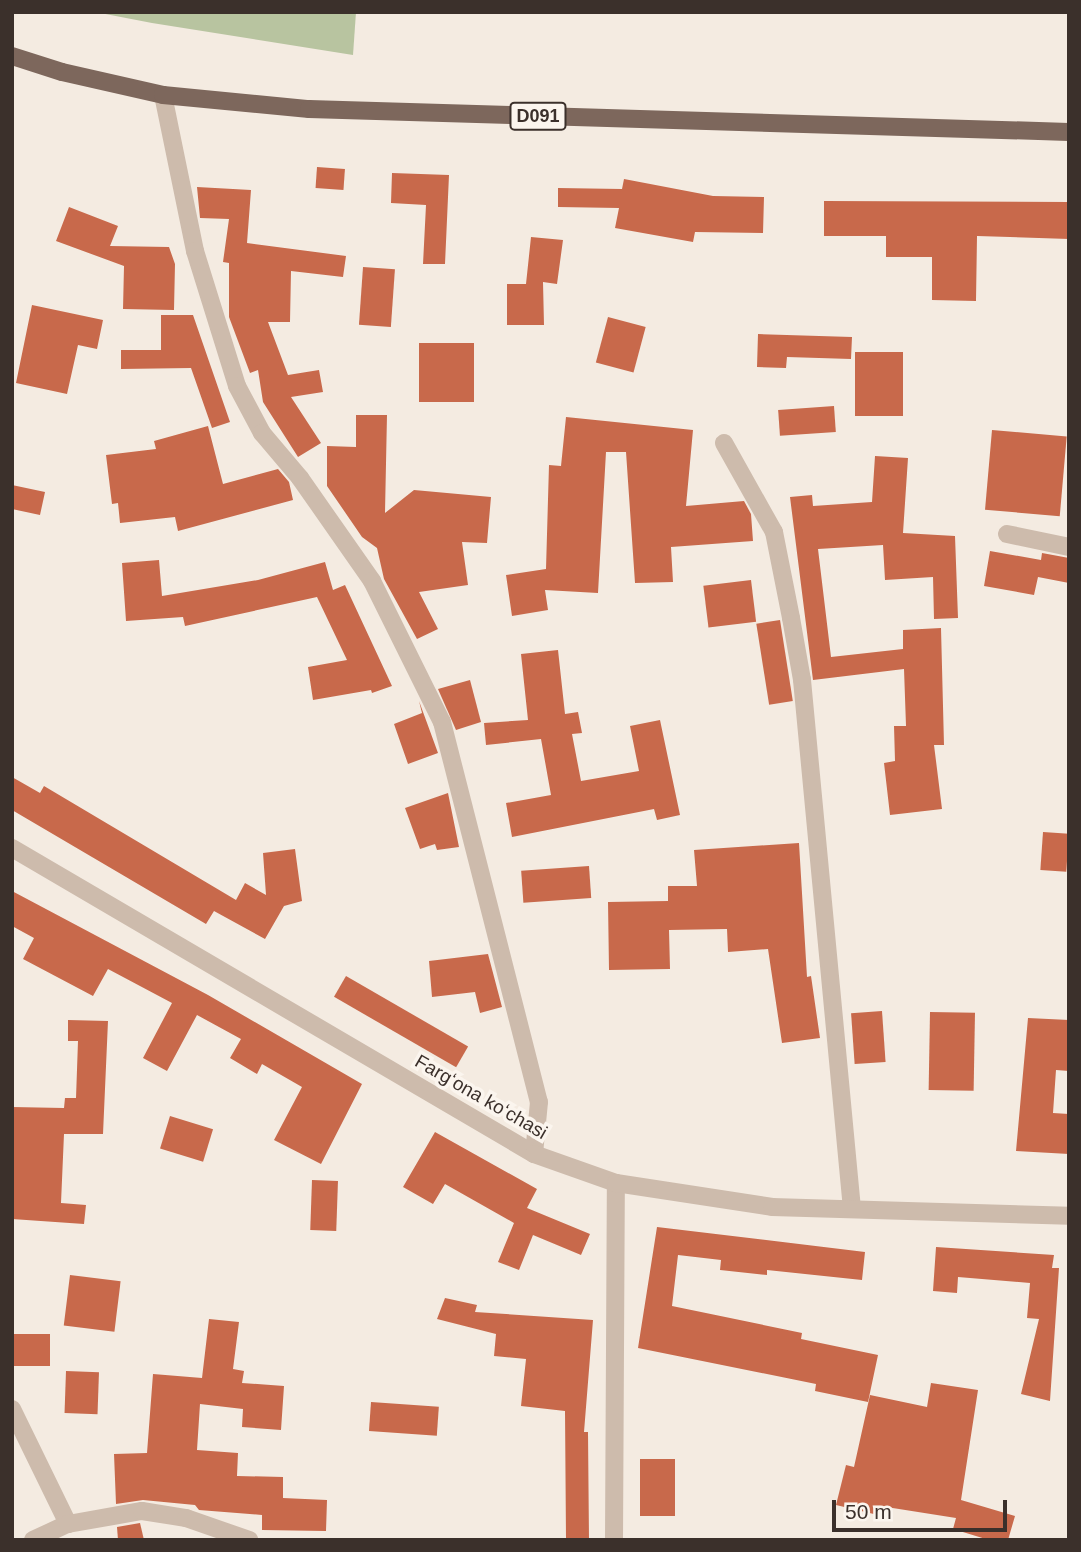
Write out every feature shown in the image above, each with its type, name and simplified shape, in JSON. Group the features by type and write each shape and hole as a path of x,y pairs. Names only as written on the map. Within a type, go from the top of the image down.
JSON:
{"main road":[{"name":"D091","path":"12,56 163,95 309,109 1069,132"}],"street":[{"path":"163,95 195,251 237,386 262,433 300,478 372,581 442,722 539,1102 534,1154"},
{"path":"724,443 774,532 792,618 802,680 852,1209"},
{"path":"1007,534 1069,547"},
{"name":"Fargʻona koʻchasi","path":"12,848 534,1154 616,1183 772,1207 1069,1216"},
{"path":"614,1540 616,1183"},
{"path":"12,1409 68,1524"},
{"path":"33,1540 68,1524 142,1511 186,1518 249,1540"}],"green space":[{"path":"95,12 356,12 353,55 152,23"}],"building":[{"path":"317,167 345,169 343,190 316,188"},
{"path":"392,173 449,175 445,264 423,264 426,205 391,203"},
{"path":"624,179 713,196 764,197 763,233 695,232 693,242 615,228 619,208 558,207 558,188 622,189"},
{"path":"197,187 251,190 247,243 346,256 343,277 291,271 290,322 268,322 288,375 319,370 323,392 291,397 321,443 298,457 263,402 258,370 250,373 229,317 229,263 223,262 229,219 200,218"},
{"path":"824,201 1069,202 1069,239 977,236 976,301 932,300 932,257 886,257 886,236 824,236"},
{"path":"69,207 118,226 110,246 169,247 175,264 174,310 123,309 124,266 56,241"},
{"path":"531,237 563,240 557,284 543,282 544,325 507,325 507,284 526,284"},
{"path":"363,267 395,269 391,327 359,325"},
{"path":"32,305 103,320 97,349 78,345 67,394 16,383"},
{"path":"161,315 193,315 230,422 212,428 191,368 121,369 121,350 161,350"},
{"path":"608,317 646,327 634,372 596,362"},
{"path":"758,334 852,337 851,359 787,357 786,368 757,367"},
{"path":"419,343 474,343 474,402 419,402"},
{"path":"855,352 903,352 903,416 855,416"},
{"path":"834,406 836,432 780,436 778,410"},
{"path":"356,415 387,415 385,513 414,490 491,497 487,543 462,542 468,585 419,592 438,629 417,639 384,579 377,548 362,537 327,486 327,446 356,447"},
{"path":"566,417 693,430 686,506 744,501 751,514 753,541 671,547 673,582 635,583 626,452 606,452 598,593 545,590 548,610 512,616 506,575 546,569 549,465 561,466"},
{"path":"208,426 223,484 278,469 289,482 293,500 178,531 175,517 120,523 118,503 112,504 106,455 156,449 154,441"},
{"path":"992,430 1067,437 1060,516 985,510"},
{"path":"875,456 908,458 903,533 955,536 958,618 934,619 933,577 885,580 883,545 818,549 831,657 903,649 903,630 941,628 944,745 934,745 942,809 890,815 884,763 895,761 894,726 906,726 904,669 813,680 790,497 812,495 813,506 872,502"},
{"path":"12,485 45,492 40,515 12,509"},
{"path":"990,551 1041,560 1042,553 1069,558 1069,583 1038,577 1034,595 984,586"},
{"path":"159,560 162,596 258,580 325,562 333,590 345,585 392,686 372,693 371,690 313,700 308,667 347,660 317,597 185,626 183,617 126,621 122,563"},
{"path":"751,580 756,622 708,628 703,586"},
{"path":"780,620 793,701 769,705 756,624"},
{"path":"558,650 565,714 578,712 582,733 572,734 581,781 639,771 630,726 660,720 680,815 657,820 654,809 512,837 506,803 551,795 541,739 486,745 484,723 528,720 521,654"},
{"path":"470,680 481,722 456,730 438,689"},
{"path":"419,701 438,753 408,764 394,724 422,713"},
{"path":"12,777 40,793 44,786 236,900 245,883 266,895 263,853 295,849 302,901 284,906 265,939 214,911 206,924 12,810"},
{"path":"448,793 459,847 437,850 435,844 420,849 405,808"},
{"path":"1043,832 1069,834 1066,872 1040,870"},
{"path":"799,843 807,977 811,976 820,1038 782,1043 768,949 728,952 727,929 669,930 670,969 609,970 608,902 668,901 668,886 697,886 694,850"},
{"path":"589,866 591,898 523,903 521,871"},
{"path":"12,891 208,995 362,1084 321,1164 274,1140 302,1087 262,1064 257,1074 230,1058 241,1039 197,1015 167,1071 143,1058 172,1003 108,969 93,996 23,959 34,938 12,926"},
{"path":"488,954 502,1007 480,1013 475,992 432,997 429,961"},
{"path":"346,976 468,1046 456,1067 334,997"},
{"path":"882,1011 886,1062 855,1064 851,1013"},
{"path":"930,1012 975,1013 974,1091 929,1090"},
{"path":"1028,1018 1069,1020 1069,1071 1056,1070 1053,1113 1069,1114 1069,1154 1016,1151"},
{"path":"68,1020 108,1021 103,1134 64,1134 61,1203 86,1205 84,1224 12,1219 12,1107 64,1108 65,1098 76,1098 78,1041 68,1041"},
{"path":"170,1116 213,1129 203,1162 160,1149"},
{"path":"435,1132 537,1189 527,1208 590,1234 581,1255 533,1235 519,1270 498,1262 514,1223 445,1184 433,1204 403,1187"},
{"path":"312,1180 338,1181 336,1231 310,1230"},
{"path":"657,1227 865,1252 862,1280 767,1270 767,1275 720,1270 721,1260 678,1255 672,1306 802,1333 801,1339 878,1355 868,1402 815,1391 816,1384 638,1348"},
{"path":"936,1247 1054,1255 1052,1268 1059,1268 1050,1401 1021,1394 1039,1319 1027,1318 1030,1283 958,1277 957,1293 933,1291"},
{"path":"70,1275 121,1281 114,1332 64,1326"},
{"path":"445,1298 477,1305 475,1312 593,1320 584,1432 588,1432 589,1540 566,1540 565,1411 521,1406 526,1359 494,1356 496,1334 437,1319"},
{"path":"209,1319 239,1322 233,1369 244,1371 242,1383 284,1386 281,1430 242,1427 243,1409 200,1404 197,1450 238,1453 237,1476 283,1477 283,1498 327,1500 326,1531 262,1530 262,1515 199,1510 195,1505 143,1500 116,1504 114,1454 147,1453 153,1374 202,1378"},
{"path":"12,1334 50,1334 50,1366 12,1366"},
{"path":"66,1371 99,1372 98,1414 65,1413"},
{"path":"931,1383 978,1390 961,1500 1015,1516 1008,1540 989,1540 953,1529 956,1518 880,1506 878,1515 836,1505 846,1465 854,1467 870,1395 927,1407"},
{"path":"371,1402 439,1407 437,1436 369,1431"},
{"path":"640,1459 675,1459 675,1516 640,1516"},
{"path":"140,1523 144,1540 118,1540 117,1527"}]}
